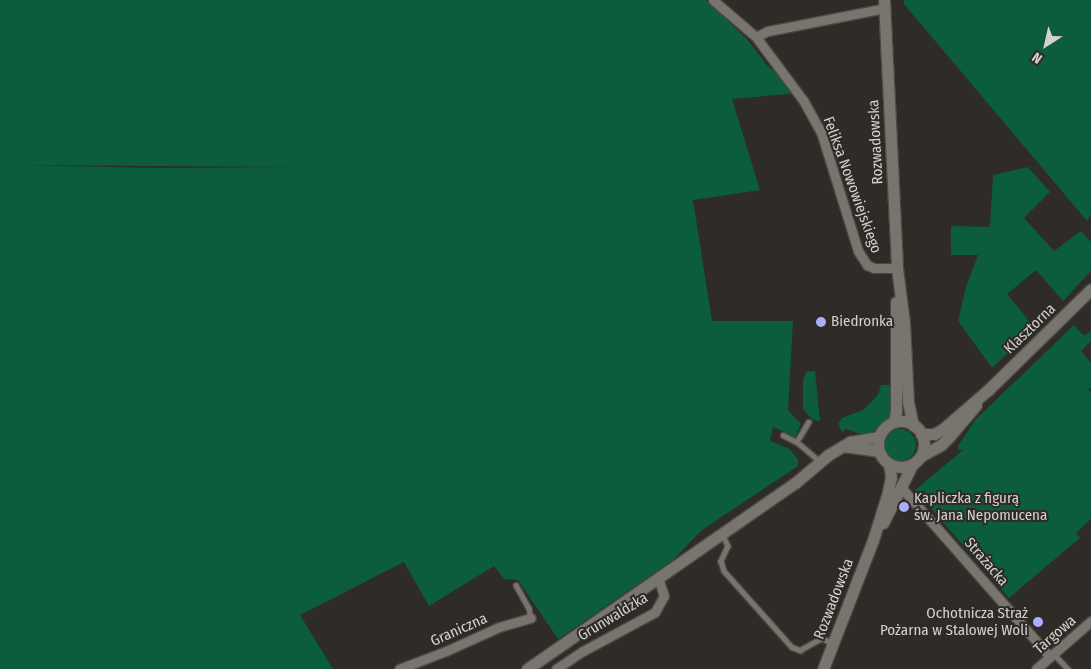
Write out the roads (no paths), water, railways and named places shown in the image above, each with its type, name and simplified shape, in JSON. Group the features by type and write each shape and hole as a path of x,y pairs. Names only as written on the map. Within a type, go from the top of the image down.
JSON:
{"street":[{"name":"Feliksa Nowowiejskiego","path":"713,0 756,38 803,100 821,132 858,251 867,265 898,272"},
{"path":"756,38 768,31 884,4"},
{"name":"Rozwadowska","path":"884,4 898,272 904,322 908,402 913,425"},
{"name":"Rozwadowska","path":"894,422 896,412 895,308 898,272"},
{"name":"Klasztorna","path":"921,434 928,435 939,432 988,390 1091,289"},
{"name":"Klasztorna","path":"921,456 941,445 950,437 988,390"},
{"path":"894,422 907,422 913,425 924,441 921,456 912,465 904,468 889,465 878,451 878,437 887,425 894,422"},
{"path":"528,669 795,483 843,446 858,439 878,437"},
{"path":"843,446 878,451"},
{"name":"Rozwadowska","path":"823,669 873,540 888,492 891,477 889,465"},
{"name":"Rozwadowska","path":"873,540 912,465"},
{"name":"Strażacka","path":"900,486 1052,656"},
{"name":"Grunwaldzka","path":"556,669 569,665 655,612 664,596 658,578"},
{"name":"Graniczna","path":"399,669 508,624 530,618"},
{"name":"Targowa","path":"1036,669 1091,621"}],"lane":[{"path":"797,442 809,422"},
{"path":"782,435 797,442 821,462"},
{"path":"722,534 728,546 720,561 724,571 792,647 800,650 822,638 833,643"},
{"path":"516,584 529,608 530,618"},
{"name":"Strażacka","path":"1052,656 1068,669"}],"place":[{"name":"Biedronka","path":"821,322"},
{"name":"Kapliczka z figurą św. Jana Nepomucena","path":"904,507"},
{"name":"Ochotnicza Straż Pożarna w Stalowej Woli","path":"1038,622"}]}
